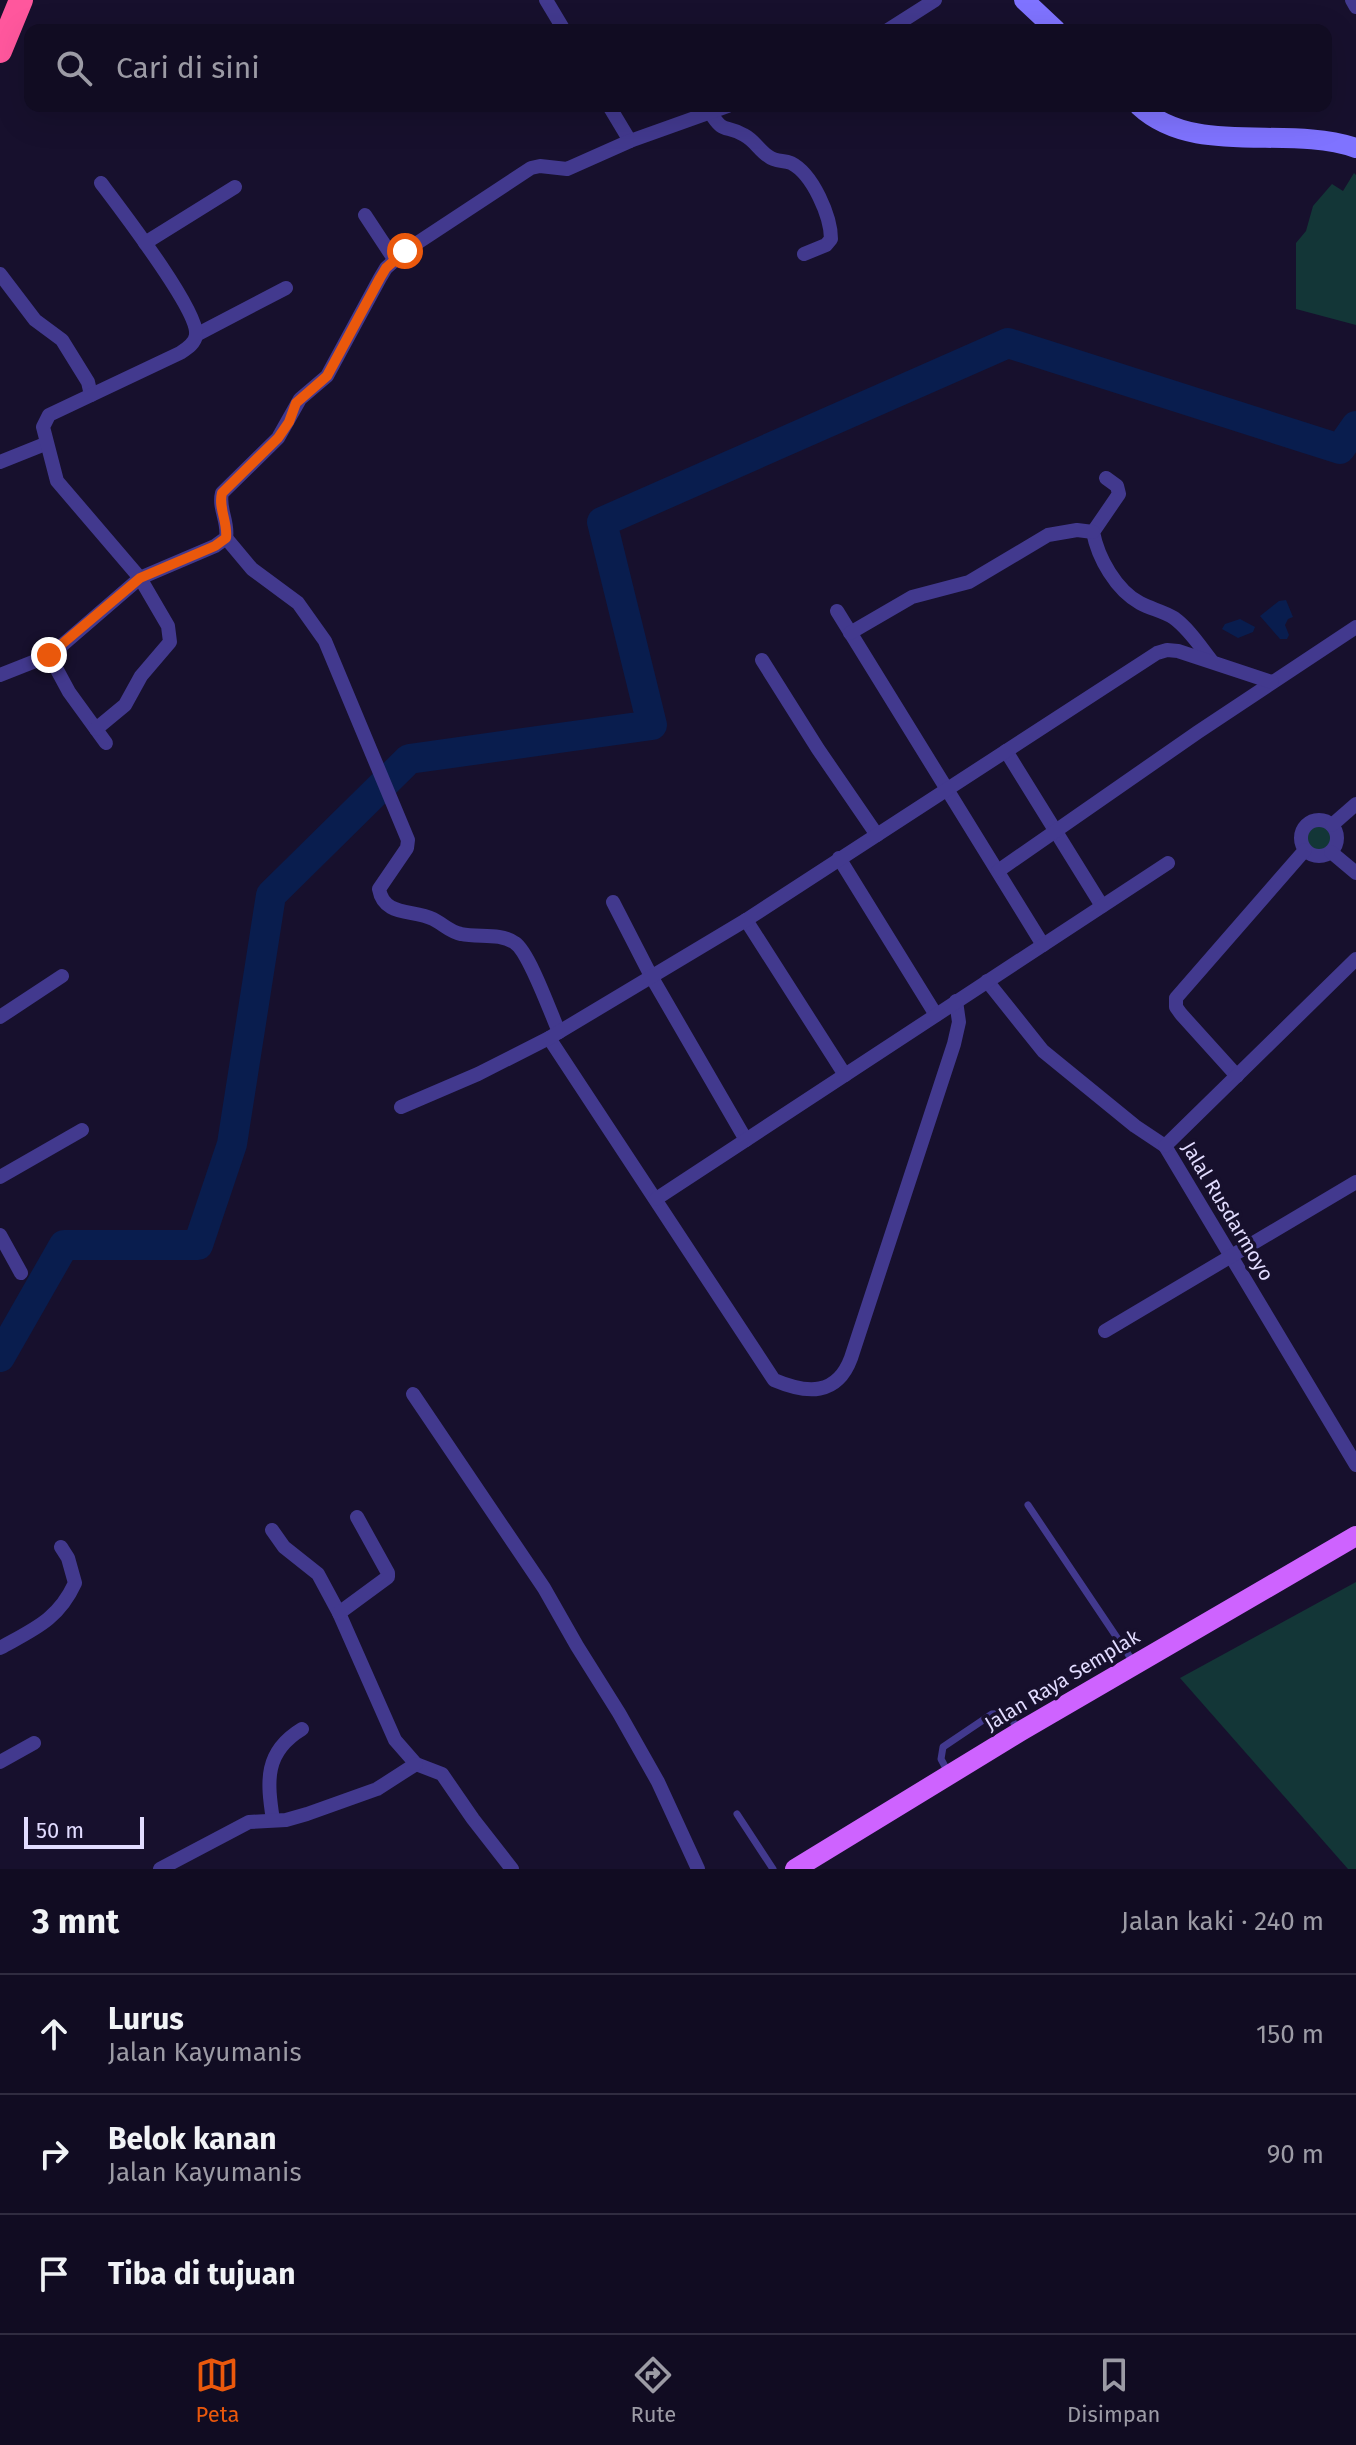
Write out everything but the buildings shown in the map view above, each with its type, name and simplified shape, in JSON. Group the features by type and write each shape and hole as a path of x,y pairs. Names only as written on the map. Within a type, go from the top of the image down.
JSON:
{"highway":[{"path":"0,23 10,0"},
{"path":"0,51 21,0"}],"main road":[{"name":"Jalan Raya Semplak","path":"795,1869 1021,1731 1356,1536"}],"street":[{"path":"546,0 560,24"},
{"path":"897,24 935,0"},
{"path":"1024,0 1050,24"},
{"path":"1352,0 1356,7"},
{"path":"613,112 630,141"},
{"path":"804,254 826,245 831,239 829,219 816,191 790,162 769,158 745,135 721,128 710,112 630,141 567,169 540,166 526,171 394,259 380,278 327,376 296,403 289,422 278,438 222,493 226,538 252,569 298,603 310,617 335,661 408,844 379,889 381,900 403,913 433,919 461,934 496,935 515,942 523,953 554,1035 774,1380 795,1389 815,1389 836,1384 845,1373 954,1044 959,1022 956,1001"},
{"path":"1147,112 1178,131 1194,134 1284,137 1356,148"},
{"path":"96,729 125,705 141,676 170,642 168,626 140,578 57,481 43,427 49,415 180,353 194,342 196,335 190,313 145,243 101,183"},
{"path":"145,243 235,187"},
{"path":"365,215 394,259"},
{"path":"0,274 35,320 62,340 88,382 91,395"},
{"path":"196,335 286,288"},
{"path":"0,462 45,444"},
{"path":"1106,478 1117,486 1119,494 1093,532 1095,544 1116,582 1138,602 1176,619 1211,660"},
{"path":"850,633 912,597 969,582 1048,535 1077,530 1093,532"},
{"path":"0,675 49,655 140,578 215,546 226,538"},
{"path":"837,611 1043,945"},
{"path":"998,871 1356,627"},
{"path":"401,1107 478,1074 554,1035 746,920 1157,653 1178,651 1272,682"},
{"path":"49,655 69,692 106,743"},
{"path":"762,660 877,835"},
{"path":"1006,751 1102,906"},
{"path":"1332,825 1356,804"},
{"path":"1319,820 1332,825 1337,838 1331,852 1315,856 1305,850 1301,836 1308,824 1319,820"},
{"path":"1237,1076 1181,1014 1176,1007 1176,998 1305,850"},
{"path":"1331,852 1356,873"},
{"path":"839,858 936,1015"},
{"path":"656,1199 1168,863"},
{"path":"613,902 651,976 746,1140"},
{"path":"746,920 845,1075"},
{"path":"1165,1146 1356,959"},
{"path":"0,1017 62,976"},
{"name":"Jalal Rusdarmoyo","path":"987,981 1035,1044 1071,1076 1165,1146 1356,1465"},
{"path":"0,1177 82,1130"},
{"path":"1105,1331 1356,1182"},
{"path":"2,1244 21,1273"},
{"path":"413,1394 544,1588 627,1725 658,1782 698,1869"},
{"path":"339,1613 388,1577 357,1517"},
{"path":"272,1530 302,1565 318,1574 339,1613 395,1740 416,1764 442,1774 512,1869"},
{"path":"0,1648 55,1615 67,1601 75,1583 68,1558 61,1547"},
{"path":"273,1820 268,1790 270,1768 282,1746 302,1729"},
{"path":"0,1762 34,1743"},
{"path":"160,1869 249,1822 296,1818 377,1789 416,1764"}],"lane":[{"path":"1028,1505 1135,1665"},
{"path":"950,1776 941,1759 943,1747 992,1714 1000,1712 1011,1718 1021,1731"},
{"path":"737,1814 773,1869"}],"green space":[{"path":"1354,173 1356,325 1296,309 1296,243 1306,231 1313,206 1332,184 1343,191"},
{"path":"1318,824 1327,828 1331,837 1327,846 1318,850 1309,846 1305,837 1309,828"},
{"path":"1356,1582 1356,1869 1348,1869 1180,1678"}],"water":[{"path":"1286,600 1293,617 1285,625 1289,635 1287,639 1280,639 1260,616 1279,601"},
{"path":"1240,619 1255,627 1253,632 1238,638 1222,629 1225,624"}],"waterway":[{"path":"0,1357 64,1245 198,1245 232,1144 271,895 409,759 652,725 602,522 1008,343 1340,449 1356,426"}],"route":[{"path":"49,655 140,578 215,546 226,538 227,527 220,498 225,488 278,438 289,422 296,403 327,376 386,268 405,251"}]}
